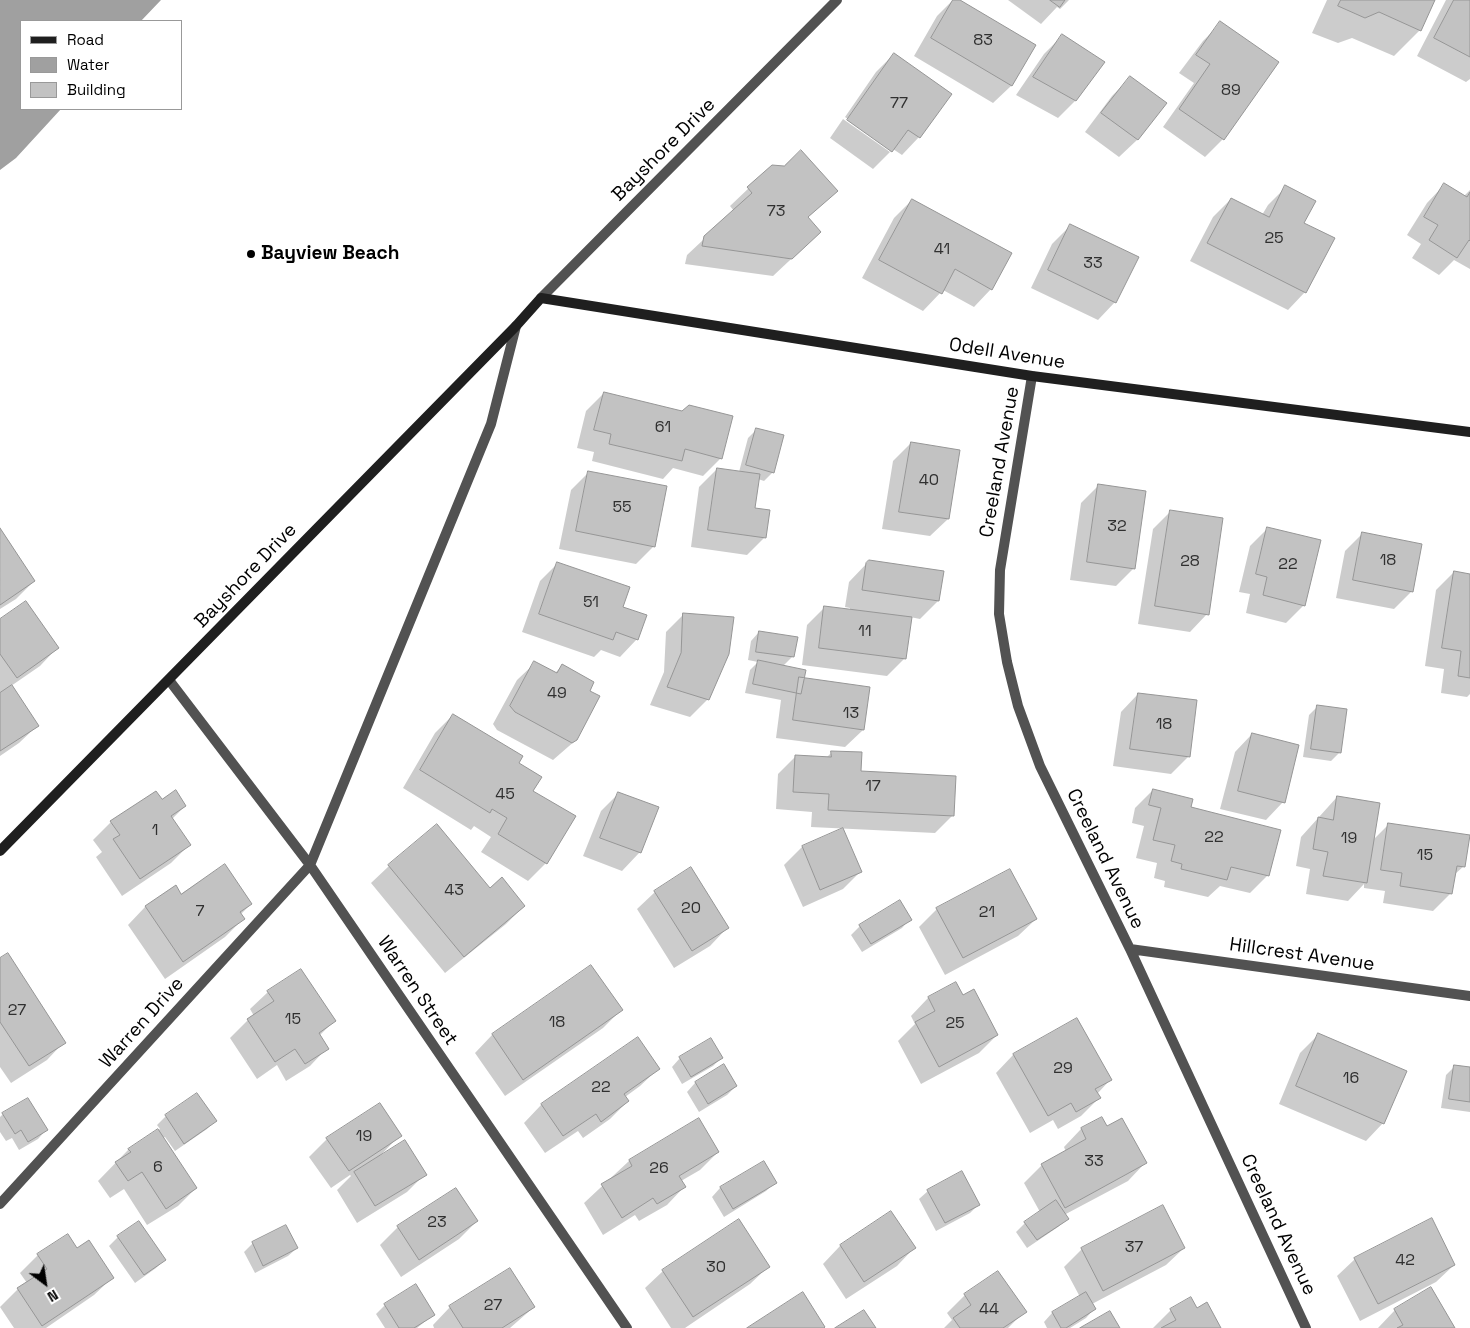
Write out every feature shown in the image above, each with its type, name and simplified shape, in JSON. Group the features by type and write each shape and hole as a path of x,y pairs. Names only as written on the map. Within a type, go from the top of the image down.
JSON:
{"main road":[{"name":"Bayshore Drive","path":"0,851 516,326 541,298"},
{"name":"Odell Avenue","path":"541,298 1032,376 1470,432"}],"street":[{"name":"Bayshore Drive","path":"541,298 837,0"},
{"name":"Bayshore Drive","path":"310,865 491,424 516,326"},
{"name":"Creeland Avenue","path":"1032,376 1000,570 999,614 1007,662 1018,706 1040,766 1130,949 1306,1328"},
{"name":"Warren Street","path":"169,680 310,865 626,1328"},
{"name":"Warren Drive","path":"0,1204 310,865"},
{"name":"Hillcrest Avenue","path":"1130,949 1470,996"}],"water":[{"path":"0,0 161,0 142,20 20,20 20,110 60,110 16,158 0,170"}],"building":[{"path":"953,0 960,0 1036,45 1012,86 931,38"},
{"path":"1050,0 1065,0 1060,7"},
{"path":"1341,0 1435,0 1421,31 1379,12 1365,18 1338,6"},
{"path":"1454,0 1470,0 1470,57 1434,38"},
{"path":"1220,21 1279,62 1224,140 1179,109 1210,64 1196,55"},
{"path":"1062,34 1105,62 1076,101 1033,77"},
{"path":"894,53 952,94 920,138 908,130 892,152 847,120"},
{"path":"1130,76 1167,103 1138,140 1101,113"},
{"path":"801,150 838,191 808,217 821,232 792,259 702,246 704,236 752,193 747,187 772,165 784,166"},
{"path":"1444,183 1467,197 1470,192 1470,241 1457,258 1429,240 1438,225 1424,217"},
{"path":"1285,185 1316,201 1304,223 1335,238 1306,293 1207,243 1231,198 1269,217"},
{"path":"912,199 1012,253 992,290 955,269 942,294 879,260"},
{"path":"1070,224 1139,257 1116,303 1048,270"},
{"path":"604,392 682,411 689,405 733,416 722,459 685,449 682,461 609,444 611,434 594,430"},
{"path":"756,428 784,435 774,473 746,465"},
{"path":"911,442 960,450 949,519 899,512"},
{"path":"717,468 760,474 755,508 770,510 766,538 708,530"},
{"path":"588,471 667,486 655,547 576,531"},
{"path":"1098,484 1146,491 1135,569 1087,562"},
{"path":"1170,510 1223,518 1209,615 1155,606"},
{"path":"1267,527 1321,540 1305,606 1263,595 1267,577 1256,574"},
{"path":"0,528 35,581 0,605"},
{"path":"1362,532 1422,544 1413,592 1353,580"},
{"path":"869,560 944,571 939,601 862,590 866,563"},
{"path":"557,562 630,587 623,607 647,615 638,640 616,632 613,640 539,614"},
{"path":"1454,571 1470,574 1470,678 1458,676 1461,651 1442,648"},
{"path":"26,601 59,648 17,678 0,654 0,619"},
{"path":"824,606 912,617 906,659 819,648"},
{"path":"683,613 734,617 729,654 709,700 667,687 681,653"},
{"path":"759,631 798,637 794,657 756,652"},
{"path":"758,660 806,670 801,694 753,684"},
{"path":"534,661 557,673 562,664 594,682 590,691 600,696 577,740 572,743 515,712 510,706"},
{"path":"799,677 870,687 864,730 793,720"},
{"path":"12,685 39,726 0,751 0,693"},
{"path":"1138,693 1197,700 1190,757 1130,749"},
{"path":"1317,705 1347,709 1341,753 1311,749"},
{"path":"453,714 523,756 519,763 542,777 533,791 576,816 547,864 498,834 507,818 492,809 490,813 420,770"},
{"path":"1252,733 1299,745 1285,803 1238,791"},
{"path":"831,751 862,752 861,771 956,776 954,816 828,810 829,794 793,792 795,755 831,757"},
{"path":"1153,789 1193,799 1191,807 1281,830 1269,876 1231,867 1227,880 1181,869 1182,864 1171,861 1175,845 1153,840 1161,808 1149,805"},
{"path":"176,790 186,806 171,816 191,845 140,879 113,839 120,835 110,821 156,791 162,799"},
{"path":"618,792 659,807 641,853 600,838"},
{"path":"1337,796 1380,803 1367,883 1323,876 1328,852 1313,849 1318,817 1333,820"},
{"path":"1388,823 1470,835 1465,867 1457,866 1452,894 1400,886 1402,873 1381,870"},
{"path":"437,824 490,888 502,877 525,906 464,957 388,865"},
{"path":"843,828 862,872 820,890 802,846"},
{"path":"225,864 252,904 240,912 245,919 183,962 145,906 176,885 181,894"},
{"path":"691,867 729,928 692,951 654,891"},
{"path":"1010,869 1037,919 963,958 936,908"},
{"path":"900,900 912,920 871,944 859,925"},
{"path":"8,953 66,1043 29,1066 0,1022 0,958"},
{"path":"591,965 623,1010 523,1080 492,1034"},
{"path":"301,969 336,1021 319,1033 329,1049 305,1064 295,1049 275,1062 247,1019 274,1001 267,991"},
{"path":"956,982 963,995 974,989 998,1035 939,1067 915,1022 935,1011 928,997"},
{"path":"1077,1018 1112,1080 1095,1089 1101,1098 1076,1112 1071,1103 1048,1116 1013,1054"},
{"path":"1318,1033 1407,1071 1384,1124 1296,1086"},
{"path":"638,1037 660,1069 624,1094 629,1101 601,1122 596,1114 563,1136 541,1104"},
{"path":"711,1038 723,1058 691,1077 679,1057"},
{"path":"724,1064 737,1086 708,1104 695,1082"},
{"path":"1454,1065 1470,1067 1470,1102 1449,1099"},
{"path":"197,1093 217,1121 184,1144 165,1115"},
{"path":"28,1098 48,1130 28,1142 21,1130 15,1134 2,1113"},
{"path":"380,1103 402,1136 349,1171 326,1138"},
{"path":"1102,1117 1107,1126 1122,1118 1147,1163 1065,1208 1041,1164 1086,1139 1081,1128"},
{"path":"699,1118 719,1152 679,1176 686,1187 657,1204 653,1198 622,1218 601,1184 632,1166 629,1160"},
{"path":"158,1129 197,1188 166,1209 142,1172 128,1181 115,1162 131,1152 128,1149"},
{"path":"405,1140 427,1175 375,1206 354,1172"},
{"path":"764,1161 777,1183 733,1209 720,1187"},
{"path":"962,1171 980,1205 945,1223 927,1190"},
{"path":"456,1188 478,1221 419,1260 397,1226"},
{"path":"1056,1200 1069,1219 1037,1240 1024,1222"},
{"path":"1163,1205 1185,1248 1103,1291 1081,1248"},
{"path":"891,1211 916,1248 864,1282 840,1245"},
{"path":"1432,1218 1455,1265 1378,1304 1354,1258"},
{"path":"739,1219 770,1267 693,1317 662,1270"},
{"path":"139,1221 166,1260 144,1275 117,1236"},
{"path":"286,1225 298,1248 263,1266 252,1242"},
{"path":"68,1234 77,1248 89,1240 114,1278 42,1326 17,1288 47,1269 37,1254"},
{"path":"510,1268 535,1307 502,1328 463,1328 449,1306"},
{"path":"998,1271 1027,1312 1003,1328 960,1328 953,1318 971,1305 964,1294"},
{"path":"416,1284 435,1315 414,1328 399,1328 384,1304"},
{"path":"1431,1287 1455,1328 1397,1328 1403,1325 1394,1309"},
{"path":"803,1292 824,1328 747,1328"},
{"path":"1086,1292 1096,1309 1066,1328 1061,1328 1052,1312"},
{"path":"1191,1297 1197,1308 1207,1302 1221,1328 1161,1328 1176,1320 1170,1309"},
{"path":"864,1310 876,1328 835,1328"},
{"path":"1110,1311 1120,1328 1080,1328"}],"place":[{"name":"Bayview Beach","path":"251,254"}]}
